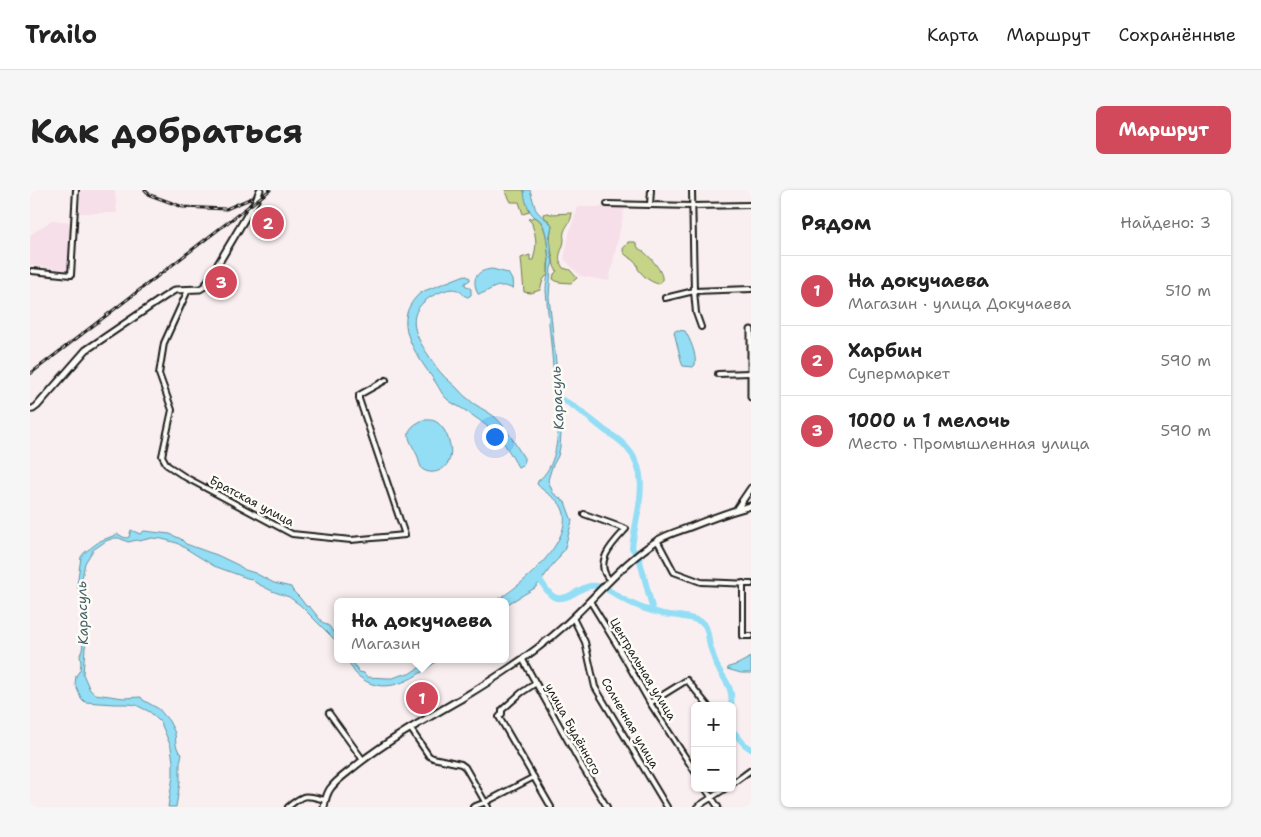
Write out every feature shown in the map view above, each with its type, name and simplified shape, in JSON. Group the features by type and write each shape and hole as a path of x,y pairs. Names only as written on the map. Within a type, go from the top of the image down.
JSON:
{"main road":[{"path":"30,409 37,406 86,350 175,290 200,289 206,285 260,190"},
{"path":"751,330 751,397"},
{"path":"736,510 751,488"},
{"path":"324,807 328,793 334,784 363,760 410,728 523,660 573,618 610,580 658,540 672,533 751,506"}],"street":[{"path":"32,271 71,275 76,190"},
{"path":"650,205 651,190"},
{"path":"692,190 694,291 696,313 701,327"},
{"path":"607,204 751,205"},
{"path":"665,298 694,291 751,289"},
{"name":"Братская улица","path":"188,290 164,343 159,374 172,410 162,456 167,465 185,477 292,534 351,540 405,535 358,399 359,395 386,380"},
{"path":"718,374 751,373"},
{"path":"584,514 626,529 604,558 603,571 610,580"},
{"path":"658,540 674,572 701,582 751,584"},
{"path":"743,583 743,636 751,636"},
{"name":"Центральная улица","path":"590,601 650,703 691,766"},
{"name":"Солнечная улица","path":"573,618 585,642 595,687 667,807"},
{"name":"улица Будённого","path":"523,660 607,807"},
{"path":"650,703 687,680 705,702"},
{"path":"536,683 504,708 499,717 551,807"},
{"path":"329,713 363,760"},
{"path":"410,728 429,756 461,764 465,767 488,807"},
{"path":"736,781 751,770"},
{"path":"473,807 534,777"},
{"path":"708,792 718,807"},
{"path":"697,807 721,792"},
{"path":"288,807 304,796 325,800"}],"shaded area":[{"path":"81,190 115,190 117,213 79,213"},
{"path":"578,207 625,207 609,281 580,276 564,259 570,230"},
{"path":"52,220 71,222 68,270 30,265 30,235"}],"green space":[{"path":"505,190 524,190 529,212 523,214 519,202 511,202"},
{"path":"572,213 564,232 560,257 563,268 570,270 577,278 571,283 558,282 553,279 557,271 554,265 551,246 550,234 552,225 543,214"},
{"path":"535,217 545,230 549,261 548,276 543,280 540,290 531,293 524,292 521,258 530,255 530,260 533,260 536,238 532,223 528,219"},
{"path":"628,242 635,242 639,249 654,263 662,276 659,284 645,277 638,269 636,262 623,252"}],"water":[{"name":"Карасуль","path":"524,190 530,190 536,210 552,225 549,240 553,262 549,297 562,419 558,456 548,480 553,493 565,502 572,521 564,551 559,558 535,588 509,603 509,598 500,598 516,587 553,549 561,534 564,521 560,504 537,484 549,468 555,453 558,419 546,291 549,261 547,242 542,223 532,214"},
{"path":"492,269 508,273 512,280 513,288 498,286 478,294 475,284 476,276"},
{"path":"465,275 470,278 465,285 471,289 471,295 466,297 453,289 434,295 418,308 414,323 416,331 423,347 444,376 470,401 495,417 511,436 524,458 523,466 518,467 505,444 494,432 475,417 450,402 442,394 412,346 408,335 407,314 416,297 424,291"},
{"path":"677,330 685,331 691,343 695,357 695,365 693,367 683,366 682,364 674,332"},
{"path":"423,420 432,420 441,426 451,449 448,462 438,471 430,472 422,469 410,441 409,432 411,428"},
{"path":"131,530 140,534 144,531 170,534 181,539 186,544 217,555 274,583 291,587 306,606 310,607 334,632 334,639 300,605 289,597 272,591 252,579 214,566 177,543 152,538 128,542 114,538 93,550 85,563 82,578 88,633 83,674 90,690 95,694 124,698 141,697 159,709 169,721 175,733 176,745 182,754 176,807 168,807 173,776 173,762 171,747 161,723 150,712 136,705 85,702 81,698 75,684 76,676 80,670 80,655 85,629 82,602 77,585 81,557 100,541 118,534 123,537 129,537"},
{"path":"751,657 751,673 741,673 727,669 729,667"},
{"path":"349,663 353,663 359,672 364,673 367,677 393,678 409,674 425,663 434,663 412,678 392,685 381,686 371,684 353,670"}],"waterway":[{"name":"Карасуль","path":"558,398 576,408 619,440 635,459 641,483 632,548 635,552"},
{"path":"639,557 653,611"},
{"path":"537,576 548,592 557,598 567,597 587,587 597,586 645,609 690,618 704,624 716,664 731,693 732,702"},
{"path":"736,735 751,749"}],"railway":[{"path":"145,190 150,195 183,207 226,209 252,198"},
{"path":"30,374 270,190"}],"place":[{"name":"Харбин","path":"268,223"},
{"name":"1000 и 1 мелочь","path":"221,282"},
{"name":"На докучаева","path":"422,698"}]}
